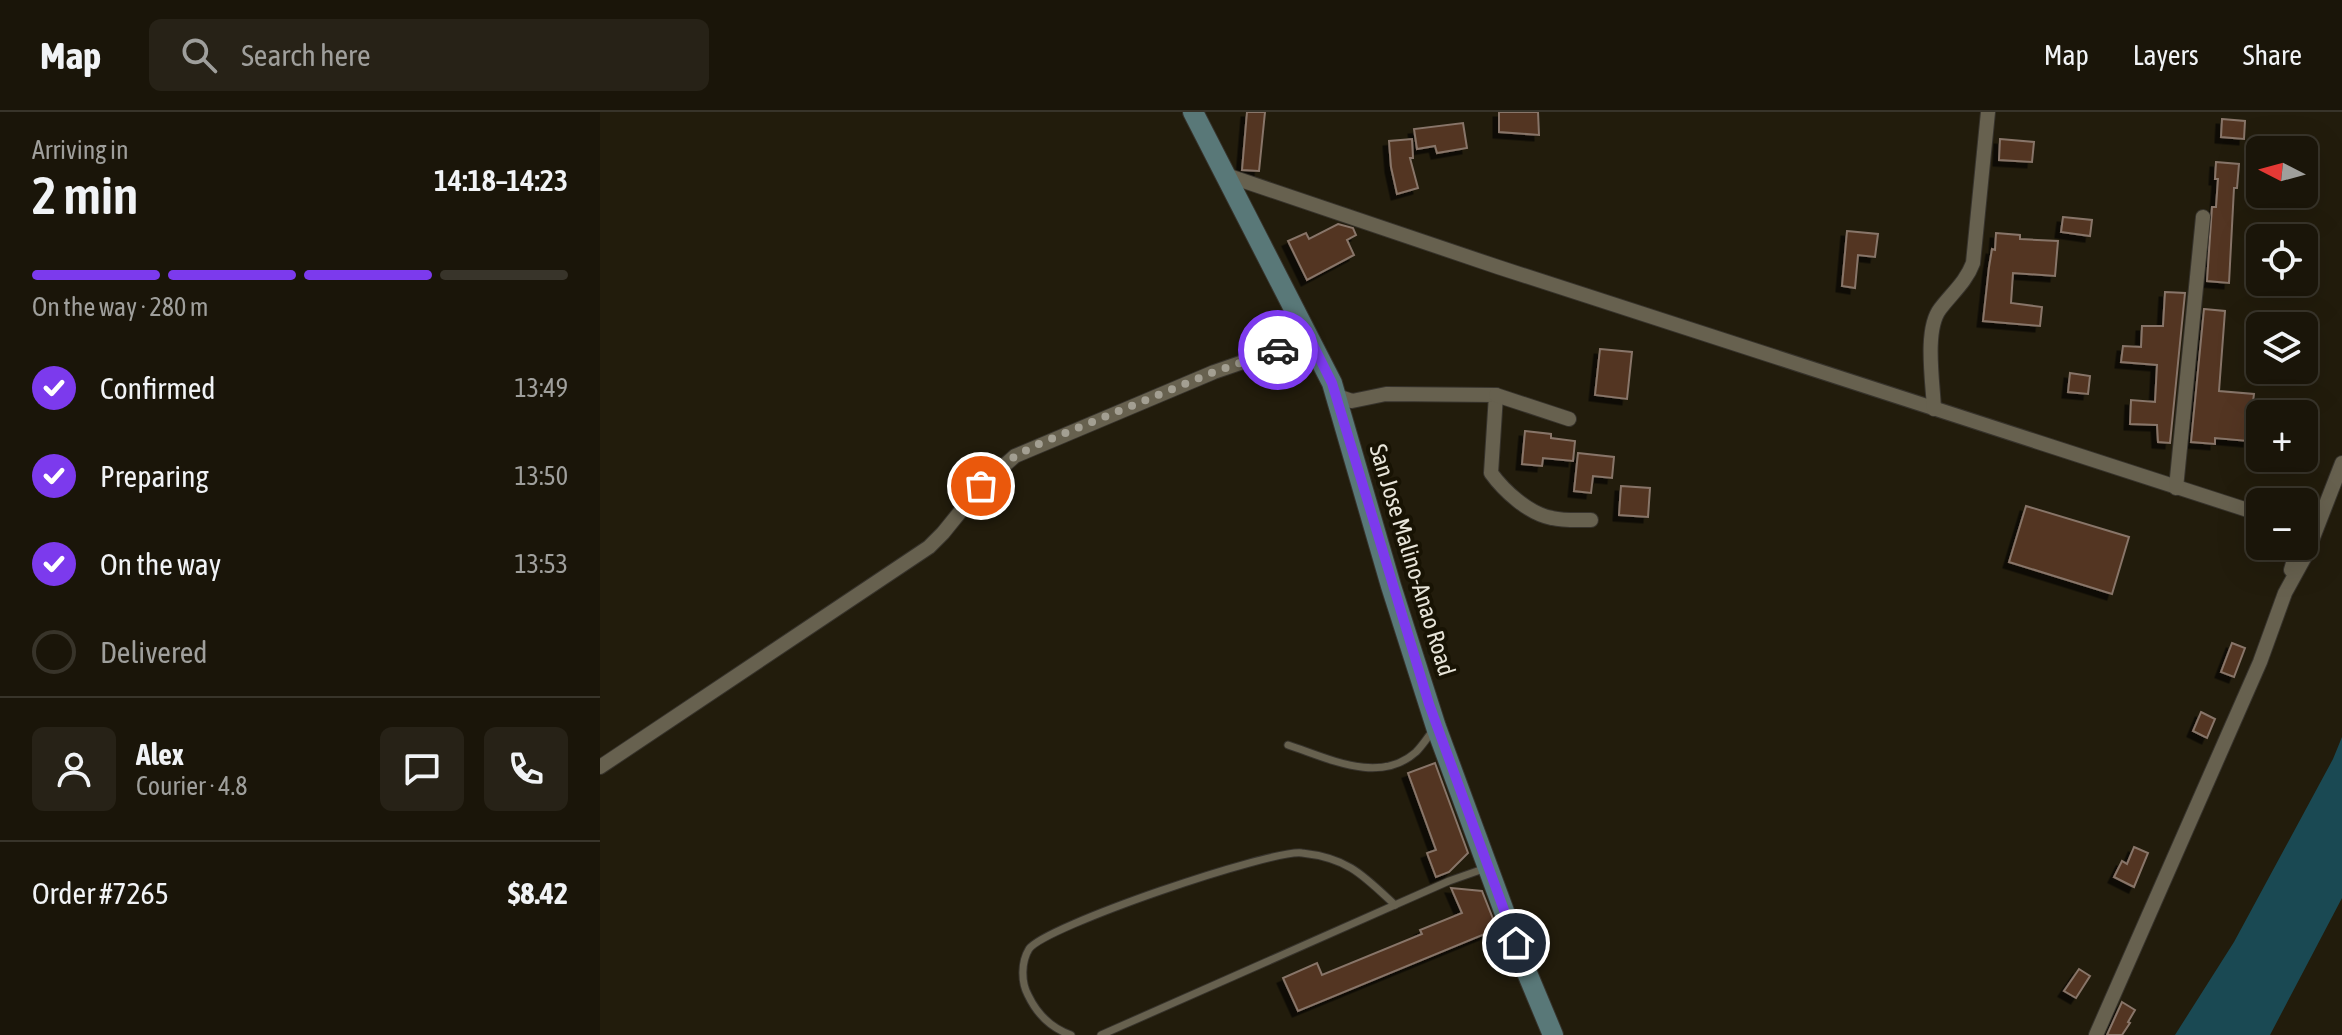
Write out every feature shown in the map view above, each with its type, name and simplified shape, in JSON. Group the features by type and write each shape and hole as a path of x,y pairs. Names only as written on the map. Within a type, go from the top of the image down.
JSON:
{"main road":[{"name":"San Jose Malino-Anao Road","path":"1193,112 1332,383 1436,727 1553,1035"}],"street":[{"path":"1934,409 1931,332 1939,310 1969,274 1973,263 1988,112"},
{"path":"1226,175 2246,510"},
{"path":"2176,488 2203,217"},
{"path":"600,767 929,547 981,486 1015,456 1214,372 1310,339"},
{"path":"1334,395 1352,401 1386,394 1496,395 1569,419"},
{"path":"1496,395 1491,473 1498,483 1541,515 1591,520"},
{"path":"2285,593 2307,553 2342,463"},
{"path":"2096,1035 2260,662 2294,560"}],"lane":[{"path":"1288,745 1359,767 1376,769 1395,765 1416,752 1436,727"},
{"path":"1071,1035 1045,1021 1026,993 1022,968 1030,947 1047,935 1110,908 1268,858 1299,852 1340,860 1395,905"},
{"path":"1101,1035 1488,867"}],"water":[{"path":"2342,737 2342,898 2270,1035 2175,1035 2234,942"}],"building":[{"path":"1247,112 1265,112 1259,171 1242,170"},
{"path":"1499,112 1538,112 1539,135 1499,132"},
{"path":"2222,119 2245,121 2244,139 2221,137"},
{"path":"1463,123 1467,148 1437,153 1435,146 1417,149 1414,129"},
{"path":"1412,139 1413,158 1410,158 1418,188 1397,194 1389,141"},
{"path":"2000,139 2034,142 2032,162 1999,160"},
{"path":"2216,162 2239,164 2237,188 2234,188 2229,283 2207,281 2212,207 2216,207"},
{"path":"2063,217 2092,220 2090,236 2061,232"},
{"path":"1338,224 1353,228 1356,235 1347,240 1354,255 1307,280 1288,241 1306,233 1309,239"},
{"path":"1847,231 1878,234 1875,257 1858,255 1855,288 1842,286"},
{"path":"1996,233 2020,235 2020,239 2058,241 2055,276 2013,273 2011,303 2042,307 2040,326 1983,321"},
{"path":"2165,292 2185,293 2170,443 2158,442 2157,425 2130,424 2131,400 2155,402 2157,365 2121,362 2123,346 2141,347 2142,326 2163,326"},
{"path":"2204,309 2225,311 2219,391 2254,394 2253,400 2246,400 2246,441 2215,438 2215,444 2191,442"},
{"path":"1600,349 1632,352 1627,399 1595,395"},
{"path":"2070,373 2090,376 2088,394 2068,392"},
{"path":"1525,431 1575,441 1573,461 1543,458 1542,466 1522,464"},
{"path":"1578,453 1614,457 1612,478 1593,476 1591,493 1574,491"},
{"path":"1621,486 1650,488 1648,517 1619,515"},
{"path":"2026,506 2129,537 2112,594 2009,562"},
{"path":"2232,643 2245,648 2234,677 2221,672"},
{"path":"2201,712 2215,719 2207,738 2193,731"},
{"path":"1435,763 1468,853 1449,872 1436,877 1427,853 1436,850 1408,773"},
{"path":"2134,847 2148,853 2134,887 2114,877 2122,861 2127,864"},
{"path":"1451,888 1482,891 1497,929 1298,1011 1283,978 1317,963 1322,975 1422,934 1420,930 1462,913"},
{"path":"2079,969 2090,976 2076,998 2064,991"},
{"path":"2122,1002 2135,1010 2130,1023 2122,1035 2107,1035"}],"way so far":[{"path":"981,486 1015,456 1041,443 1214,372 1278,350"}],"route":[{"path":"1278,350 1310,339 1332,383 1436,727 1516,943"}]}
